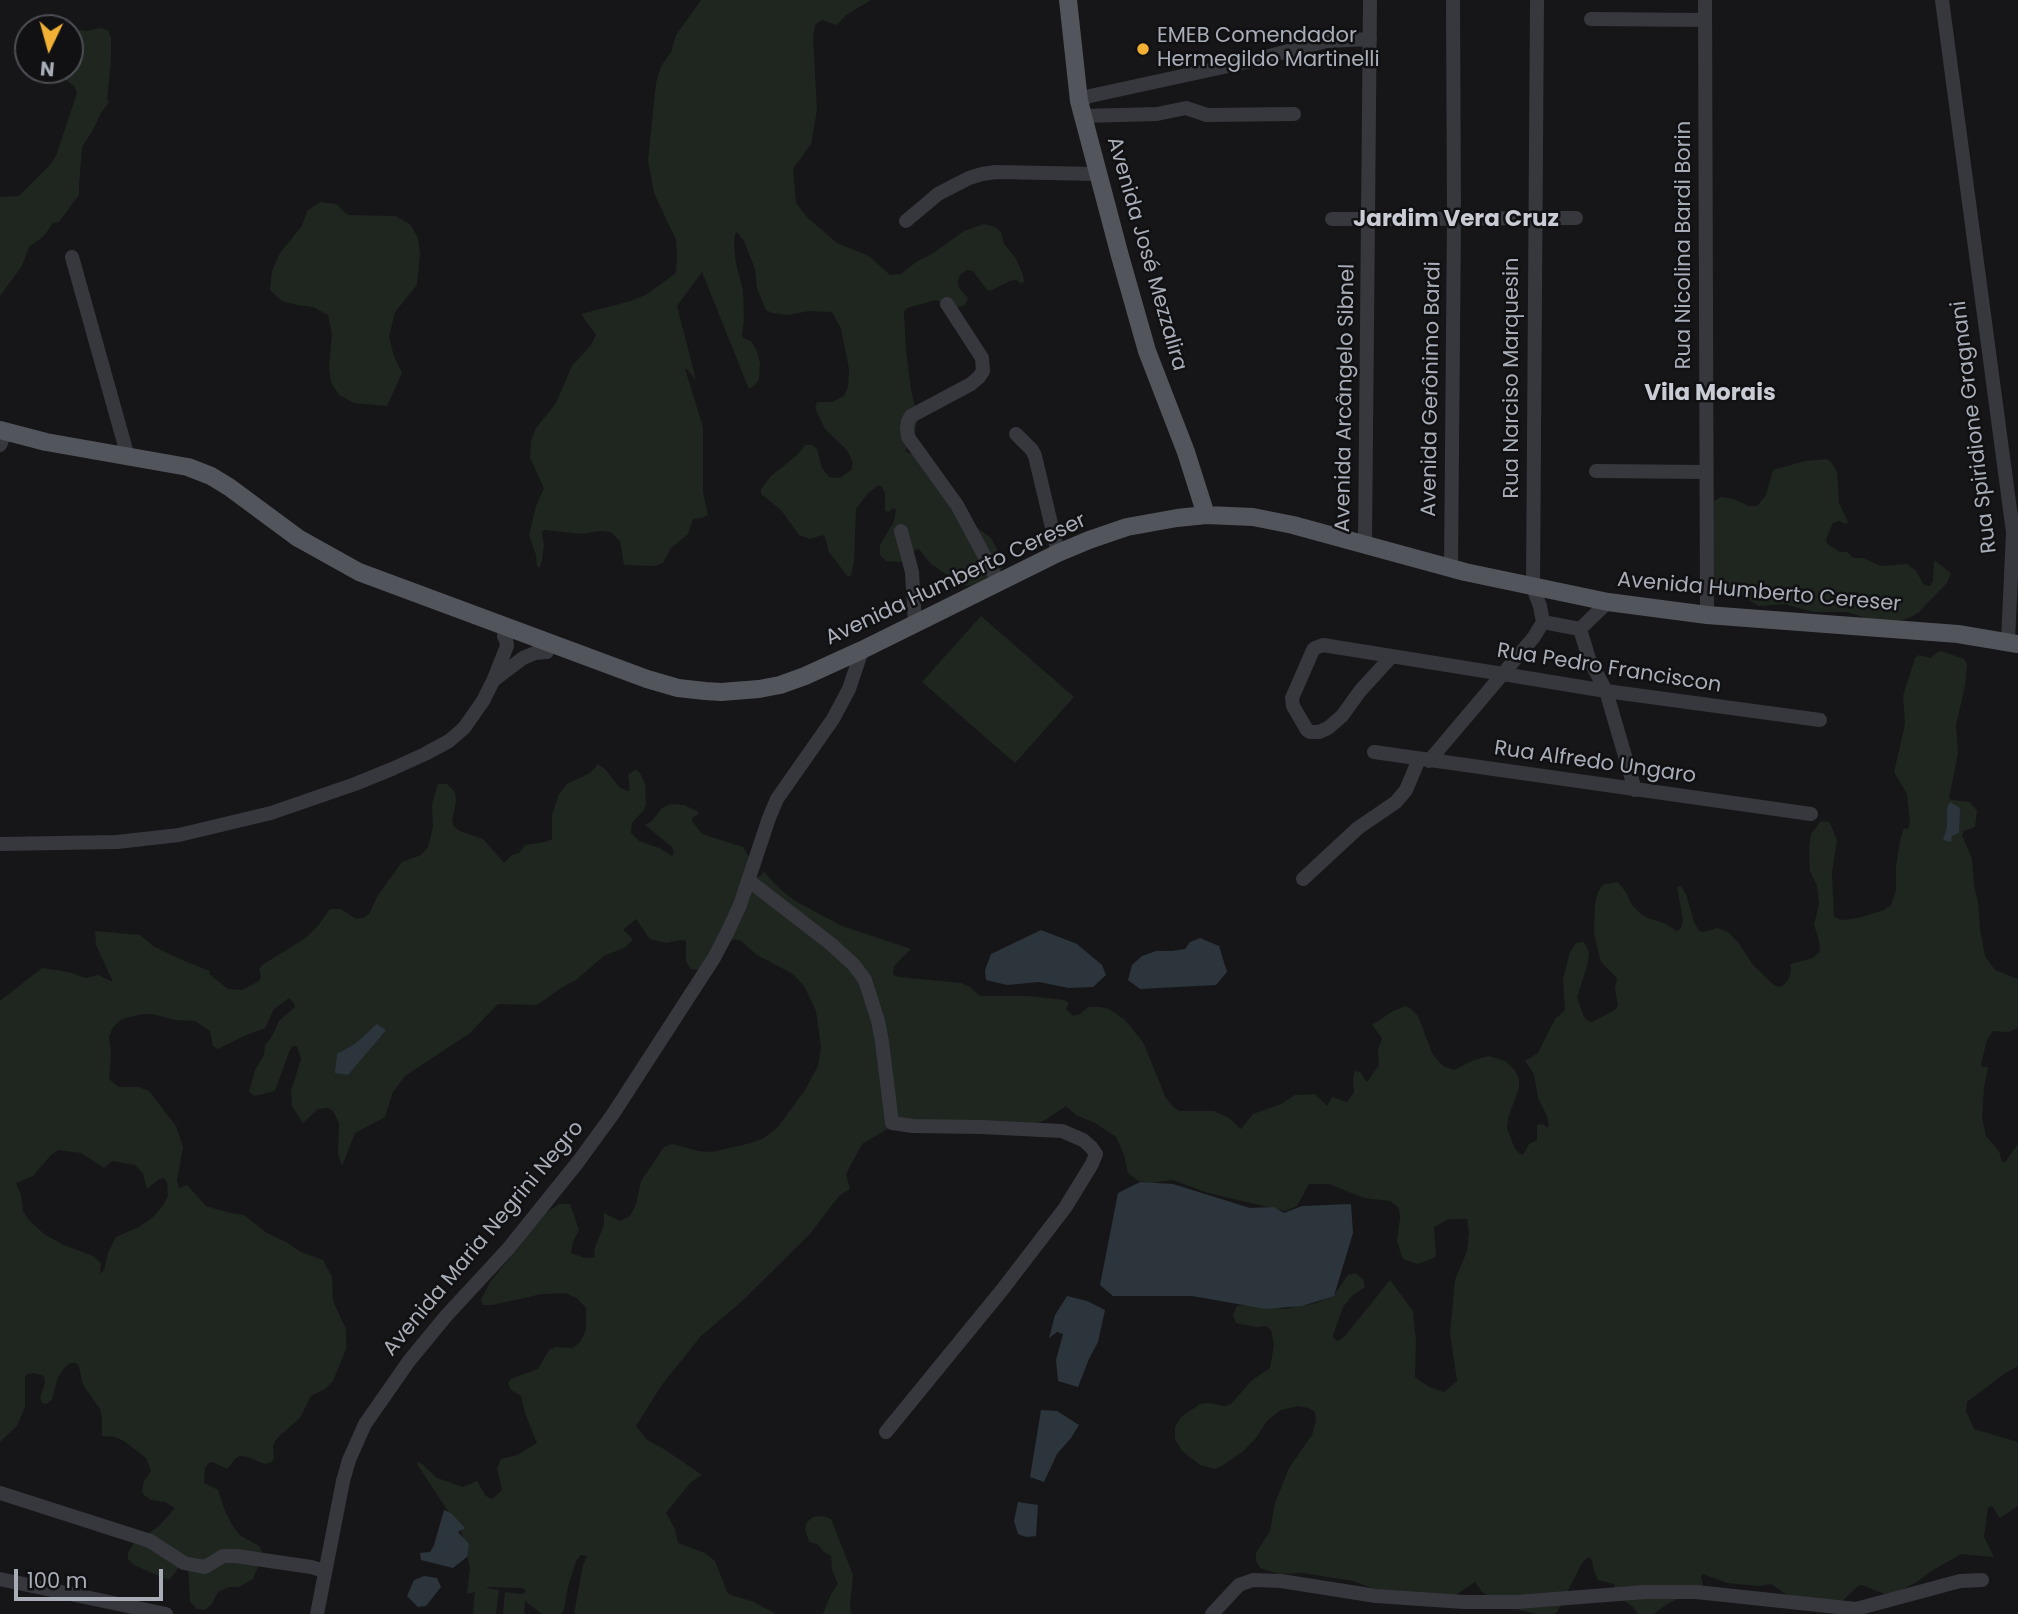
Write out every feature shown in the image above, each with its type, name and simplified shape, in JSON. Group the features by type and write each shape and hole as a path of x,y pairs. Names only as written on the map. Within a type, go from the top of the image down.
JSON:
{"main road":[{"name":"Avenida José Mezzalira","path":"1068,0 1081,108 1098,174 1147,351 1186,452 1206,515"},
{"path":"2,436 128,457"},
{"name":"Avenida Humberto Cereser","path":"128,457 188,467 211,476 327,556 359,572 407,590 459,618 622,678 721,692 759,690 804,676 1058,553 1127,527 1206,515 1264,519 1293,525 1451,568 1608,602 1707,615 1958,634 2013,642"}],"street":[{"name":"Avenida Arcângelo Sibnel","path":"1365,544 1370,0"},
{"name":"Avenida Gerônimo Bardi","path":"1451,568 1453,0"},
{"name":"Rua Narciso Marquesin","path":"1537,0 1533,587 1543,622"},
{"name":"Rua Nicolina Bardi Borin","path":"1705,0 1707,615"},
{"name":"Rua Spiridione Gragnani","path":"1942,0 2013,532 2013,642"},
{"path":"1591,19 1705,20"},
{"path":"1081,108 1090,96 1242,63 1327,41 1370,39"},
{"path":"1081,108 1157,114 1185,108 1207,115 1293,114"},
{"path":"906,221 937,194 982,174 1098,174"},
{"path":"1332,219 1576,218"},
{"path":"72,257 128,457"},
{"path":"947,304 982,358 983,371 971,384 911,416 907,428 908,438 957,505 999,583"},
{"path":"1016,434 1035,456 1058,553"},
{"path":"1596,471 1706,472"},
{"path":"901,531 912,572 915,624"},
{"path":"1580,629 1608,602"},
{"path":"1303,878 1358,828 1396,802 1424,760 1503,674 1543,622 1580,629"},
{"path":"1580,629 1589,659 1606,691 1635,790"},
{"path":"0,844 152,839 271,813 380,774 449,741 474,715 493,681 507,646 506,640 525,641 536,653 523,658 493,681"},
{"name":"Rua Pedro Franciscon","path":"1392,656 1360,691 1342,716 1319,732 1307,730 1293,706 1292,698 1315,648 1323,645 1392,656 1503,674 1606,691 1820,720"},
{"name":"Avenida Maria Negrini Negro","path":"317,1614 343,1481 365,1424 409,1361 508,1249 613,1114 727,933 777,799 833,719 849,689 862,650"},
{"name":"Rua Alfredo Ungaro","path":"1374,752 1811,814"},
{"path":"748,880 831,944 855,965 865,980 882,1042 892,1122 913,1126 1062,1131 1083,1140 1096,1154 1065,1208 886,1432"},
{"path":"0,1493 150,1541 184,1563 205,1567 223,1556 236,1556 325,1571"},
{"path":"0,1579 166,1614"},
{"path":"1212,1614 1239,1585 1253,1580 1281,1581 1376,1596 1464,1602 1517,1602 1645,1592 1696,1592 1856,1609 1960,1581 1982,1580"}],"shaded area":[{"path":"701,0 871,0 846,15 837,25 822,20 815,25 813,37 817,110 811,144 793,169 796,203 808,218 837,243 869,256 890,275 901,274 964,231 984,224 1001,232 1004,244 1015,257 1023,275 1022,284 1016,280 1010,281 990,291 973,271 967,270 960,275 958,281 959,288 968,298 965,305 956,308 936,300 907,308 904,312 911,390 918,419 913,438 905,451 913,455 954,510 991,538 1002,559 1003,567 998,575 980,585 966,586 959,583 931,564 918,548 901,562 886,561 880,555 880,545 894,521 896,510 894,508 885,511 885,493 879,485 868,493 856,509 854,562 848,577 829,552 825,537 822,535 810,539 799,535 781,510 761,494 761,489 771,476 805,445 812,445 817,449 822,468 829,477 840,478 851,470 853,463 847,450 825,429 815,408 817,402 832,402 844,396 848,387 849,369 841,329 832,312 809,311 788,315 766,310 757,289 755,269 744,241 737,232 734,243 743,290 742,335 751,341 760,363 759,379 755,385 749,389 702,272 677,306 696,380 685,369 703,427 703,492 708,515 693,519 688,534 671,548 663,563 654,566 624,565 620,541 611,532 583,534 544,530 542,560 540,567 537,567 529,535 536,506 544,488 530,458 531,441 536,428 556,403 572,366 591,345 596,335 581,314 631,301 647,294 676,273 676,240 654,193 648,160 656,83 661,66 671,52 676,35"},
{"path":"100,28 108,30 111,37 109,102 82,147 79,195 59,222 53,223 44,236 29,247 22,266 0,296 0,197 19,196 56,156 77,93 71,84 84,84 84,31"},
{"path":"320,202 336,204 348,215 395,216 410,224 418,238 420,254 417,285 395,312 389,337 402,373 387,406 354,403 339,395 331,382 329,366 332,334 328,315 313,307 282,301 270,290 272,271 280,253 302,226 307,211"},
{"path":"1827,459 1837,472 1839,503 1848,522 1833,523 1826,539 1827,544 1840,552 1847,552 1853,558 1863,558 1881,566 1907,564 1916,571 1924,585 1930,586 1933,581 1934,560 1951,573 1947,583 1918,613 1909,618 1878,626 1847,612 1813,612 1784,604 1758,606 1737,591 1715,586 1712,579 1710,513 1714,501 1721,497 1757,506 1766,495 1773,470 1805,461"},
{"path":"981,616 1074,697 1015,763 922,682"},
{"path":"1941,651 1964,659 1967,664 1956,725 1958,753 1949,798 1970,802 1977,811 1975,827 1964,831 1962,835 1972,859 1985,956 1995,970 2018,979 2018,1028 2008,1032 1993,1031 1987,1040 1981,1064 1982,1067 1988,1067 1982,1118 1986,1136 1999,1151 2002,1162 2005,1162 2018,1144 2018,1366 1967,1402 1966,1411 1974,1429 2018,1442 2018,1506 2000,1518 1992,1506 1988,1507 1984,1537 1994,1557 1961,1554 1892,1597 1862,1585 1838,1605 1796,1601 1771,1584 1758,1586 1727,1583 1703,1574 1701,1577 1705,1592 1682,1597 1654,1614 1638,1614 1616,1594 1614,1584 1598,1580 1592,1560 1588,1557 1554,1614 1519,1610 1498,1597 1488,1596 1475,1582 1456,1595 1391,1595 1353,1581 1303,1573 1279,1574 1260,1568 1256,1553 1270,1531 1275,1503 1289,1468 1312,1435 1315,1412 1298,1406 1281,1410 1267,1421 1256,1438 1242,1452 1215,1469 1200,1465 1182,1451 1175,1439 1175,1427 1181,1417 1200,1404 1231,1404 1252,1380 1270,1368 1274,1345 1271,1330 1266,1326 1236,1323 1233,1315 1237,1306 1284,1309 1316,1303 1334,1295 1348,1275 1355,1273 1363,1279 1365,1287 1353,1295 1343,1307 1333,1335 1338,1341 1390,1280 1413,1311 1415,1377 1429,1387 1444,1392 1457,1381 1450,1333 1455,1280 1467,1251 1467,1219 1449,1219 1434,1227 1436,1257 1418,1264 1403,1259 1397,1241 1399,1208 1390,1201 1364,1198 1329,1184 1309,1184 1297,1206 1285,1211 1208,1193 1173,1180 1151,1183 1138,1181 1128,1173 1116,1137 1095,1123 1076,1115 1066,1106 1034,1125 889,1128 862,1144 846,1174 850,1189 839,1196 810,1234 740,1303 701,1336 661,1386 636,1426 647,1440 702,1475 691,1482 666,1513 675,1529 678,1543 705,1553 715,1561 728,1594 754,1602 776,1614 574,1614 587,1556 581,1555 576,1561 561,1614 542,1614 525,1601 524,1614 503,1614 505,1592 523,1594 526,1591 523,1588 489,1587 486,1588 499,1590 496,1614 473,1614 475,1592 467,1594 470,1568 461,1531 417,1464 422,1464 437,1478 463,1487 477,1481 486,1496 492,1499 502,1490 497,1468 501,1459 517,1455 537,1443 521,1396 511,1390 508,1383 511,1379 538,1369 549,1350 555,1347 573,1348 580,1342 586,1330 586,1308 577,1298 565,1293 542,1294 483,1305 481,1300 490,1282 523,1242 535,1220 559,1204 570,1204 579,1230 571,1253 585,1258 595,1257 594,1250 604,1225 604,1213 620,1221 630,1216 636,1204 641,1181 664,1147 672,1144 712,1152 764,1138 778,1127 805,1090 818,1066 821,1047 816,1011 804,986 793,974 757,955 735,939 699,970 691,969 686,962 686,941 666,943 650,939 636,919 624,929 633,939 626,947 604,956 576,980 537,1005 498,1004 470,1033 405,1076 393,1092 385,1117 355,1133 342,1166 338,1154 339,1123 333,1111 328,1108 318,1109 303,1123 292,1106 291,1091 301,1059 297,1046 293,1046 289,1052 275,1091 254,1096 249,1092 255,1070 264,1055 265,1045 279,1021 295,1007 289,998 274,1009 265,1028 218,1049 213,1046 210,1031 195,1021 143,1014 122,1019 113,1027 109,1037 109,1079 119,1087 139,1087 149,1091 176,1126 183,1147 177,1180 179,1188 187,1185 206,1206 244,1215 267,1233 301,1252 323,1260 332,1277 333,1301 346,1329 346,1349 333,1381 325,1389 311,1396 300,1418 277,1438 273,1446 272,1462 265,1464 240,1456 227,1469 212,1462 205,1468 204,1483 218,1490 234,1528 241,1536 259,1546 263,1554 253,1579 239,1587 229,1587 218,1592 212,1604 205,1610 197,1609 190,1602 188,1567 179,1567 168,1580 134,1565 128,1559 133,1544 159,1526 175,1508 144,1495 144,1481 151,1471 146,1458 124,1441 102,1436 100,1409 83,1385 76,1363 65,1367 58,1377 52,1399 47,1404 42,1403 40,1398 45,1383 44,1376 27,1374 25,1407 17,1426 0,1442 0,1001 42,968 86,978 98,975 113,982 96,945 95,931 140,935 153,946 210,971 209,974 228,989 242,990 259,981 259,969 262,965 304,939 330,909 341,909 356,919 369,914 378,895 402,862 421,855 428,847 433,827 432,804 438,784 447,784 455,792 452,821 454,827 483,839 504,863 512,855 519,853 525,845 552,839 552,815 559,794 567,784 590,773 598,764 619,787 627,791 630,790 628,774 636,770 645,784 646,804 632,823 631,833 639,841 672,856 672,847 645,825 670,804 684,805 697,811 699,814 693,817 692,821 702,834 743,847 749,857 752,875 757,877 762,875 763,871 797,902 842,926 911,949 894,966 893,975 961,983 980,996 1027,996 1064,1000 1069,1003 1066,1009 1073,1016 1088,1007 1109,1009 1125,1020 1143,1042 1166,1098 1173,1107 1180,1111 1214,1111 1229,1118 1241,1129 1253,1114 1281,1104 1295,1095 1315,1094 1327,1106 1332,1097 1347,1102 1354,1092 1355,1071 1360,1072 1367,1082 1379,1065 1378,1050 1382,1038 1372,1025 1406,1006 1418,1016 1433,1055 1443,1066 1454,1070 1489,1056 1505,1061 1514,1069 1519,1079 1519,1088 1507,1128 1514,1147 1523,1155 1529,1144 1537,1140 1537,1125 1543,1124 1547,1128 1549,1125 1538,1098 1534,1074 1525,1061 1538,1053 1555,1019 1565,1010 1563,979 1570,952 1576,943 1584,942 1589,952 1577,997 1583,1015 1592,1022 1618,1006 1615,989 1617,978 1601,962 1594,934 1595,904 1598,892 1604,884 1618,882 1641,914 1677,931 1683,920 1677,887 1681,886 1699,931 1717,928 1728,932 1753,965 1779,987 1789,978 1790,964 1813,958 1820,951 1814,925 1819,904 1817,886 1810,871 1809,850 1811,834 1820,822 1830,823 1837,840 1832,872 1834,917 1842,920 1858,918 1891,905 1896,890 1900,841 1904,828 1908,829 1910,822 1907,794 1894,772 1905,724 1903,696 1915,658 1919,655 1931,658","holes":["58,1150 81,1153 104,1168 112,1161 135,1165 143,1173 147,1189 159,1179 164,1178 167,1182 168,1196 162,1207 139,1227 116,1237 100,1274 101,1263 93,1256 44,1234 29,1220 23,1211 16,1183 33,1176"]},
{"path":"1950,802 1960,808 1959,833 1952,836 1951,842 1943,840"},
{"path":"1041,930 1077,944 1102,965 1106,975 1093,987 1069,988 1039,982 1007,985 986,980 985,970 991,954"},
{"path":"1200,938 1219,946 1227,972 1216,985 1140,989 1128,980 1132,965 1142,956 1156,951 1185,949 1190,942"},
{"path":"377,1024 386,1030 348,1075 335,1073 337,1054 355,1044"},
{"path":"1140,1182 1173,1184 1250,1208 1274,1207 1284,1213 1302,1206 1351,1204 1353,1233 1334,1296 1302,1306 1266,1309 1192,1296 1113,1296 1100,1285 1118,1193"},
{"path":"1067,1296 1087,1301 1105,1310 1098,1342 1078,1387 1058,1381 1056,1360 1063,1334 1057,1332 1049,1338 1055,1315"},
{"path":"1041,1410 1057,1411 1079,1425 1057,1454 1044,1482 1030,1477"},
{"path":"1018,1502 1038,1505 1036,1536 1018,1534 1014,1521"},
{"path":"444,1510 451,1513 465,1528 458,1532 469,1544 467,1557 453,1568 421,1560 420,1553 430,1552 434,1545"},
{"path":"813,1517 831,1519 853,1575 851,1614 823,1614 838,1584 832,1570 831,1556 817,1544 809,1542 805,1529 807,1522"},
{"path":"424,1576 437,1578 441,1587 426,1606 418,1607 407,1596 414,1580"}],"place":[{"name":"EMEB Comendador Hermegildo Martinelli","path":"1143,49"}],"district":[{"name":"Jardim Vera Cruz","path":"1456,220"},
{"name":"Vila Morais","path":"1710,394"}]}
